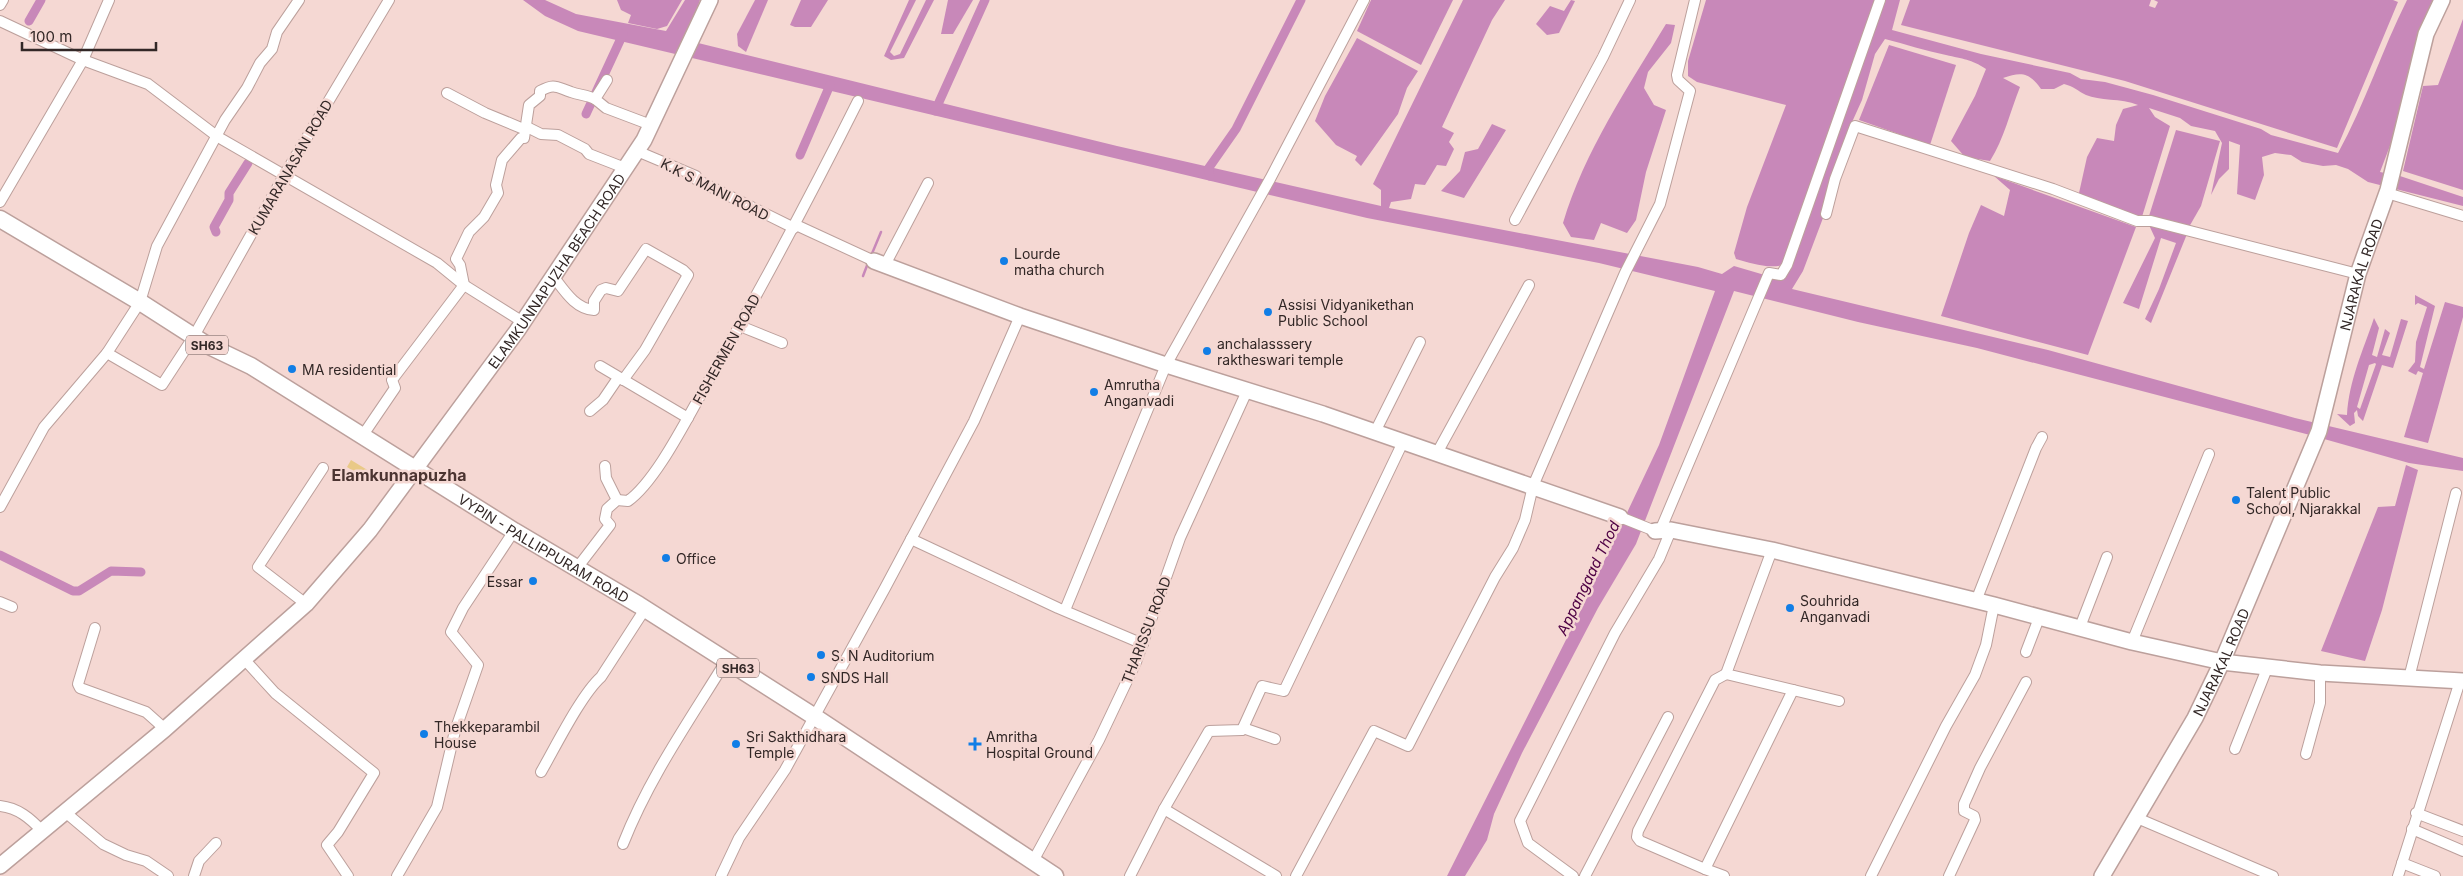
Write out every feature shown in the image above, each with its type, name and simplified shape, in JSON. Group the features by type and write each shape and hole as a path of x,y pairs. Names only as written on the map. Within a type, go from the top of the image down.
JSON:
{"main road":[{"name":"ELAMKUNNAPUZHA BEACH ROAD","path":"0,866 165,729 306,604 370,530 523,322 637,151 710,0"},
{"name":"NJARAKAL ROAD","path":"2102,876 2195,718 2222,662 2287,511 2316,438 2358,274 2388,191 2426,34 2442,0"},
{"name":"VYPIN - PALLIPPURAM ROAD","path":"0,219 194,336 251,366 514,531 645,609 814,717 1032,863 1055,876"},
{"path":"874,261 1020,316 1247,392 1375,432 1620,517"},
{"path":"1662,531 1772,550 1994,605 2132,642 2222,662 2320,673 2461,681"}],"street":[{"path":"0,5 3,0"},
{"path":"0,202 82,60 109,0"},
{"path":"0,507 44,427 107,353 140,302 157,246 218,137 225,120 247,88 260,63 272,49 277,32 299,0"},
{"name":"KUMARANASAN ROAD","path":"107,353 162,385 194,336 285,174 389,0"},
{"path":"1065,610 1166,365 1270,179 1364,0"},
{"path":"1515,220 1603,57 1630,0"},
{"path":"1296,876 1374,731 1408,746 1495,577 1513,548 1525,520 1533,486 1634,253 1660,204 1690,91 1678,80 1677,75 1695,0"},
{"path":"1573,876 1528,843 1520,821 1615,633 1660,559 1662,531 1769,273 1781,275 1787,266 1880,0"},
{"path":"0,21 82,60 148,84 218,137 437,263 464,285 523,322"},
{"path":"593,98 607,80"},
{"path":"363,435 396,388 392,380 464,285 460,265 456,259 459,250 469,232 490,208 498,193 496,186 502,160 521,138 524,138 529,105 540,96 540,91 549,86 564,87 568,91 593,98 606,108 651,125"},
{"path":"447,93 485,113 526,129 541,134 558,135 585,149 590,154 625,168"},
{"name":"FISHERMEN ROAD","path":"617,500 628,502 638,494 688,418 795,226 858,102"},
{"path":"1826,214 1835,179 1855,126 2053,189 2137,221 2151,221 2358,274"},
{"name":"K.K S MANI ROAD","path":"637,151 696,176 697,180 725,196 874,261"},
{"path":"874,261 928,183"},
{"path":"2388,191 2463,216"},
{"path":"553,276 564,292 578,304 587,309 594,310 594,301 601,290 606,288 618,291 646,249 682,270 688,276 646,350 603,400 590,412"},
{"path":"1437,453 1529,285"},
{"path":"721,876 739,838 785,770 974,421 1020,316"},
{"path":"740,326 782,342"},
{"path":"1375,432 1420,342"},
{"path":"600,366 688,418"},
{"name":"THARISSU ROAD","path":"1032,863 1099,740 1143,644 1180,538 1247,392"},
{"path":"1976,601 2042,437"},
{"path":"1242,730 1262,686 1284,692 1403,442"},
{"path":"2132,642 2208,454"},
{"path":"576,568 610,525 605,519 607,509 617,500 606,478 605,466"},
{"path":"306,604 258,567 323,468"},
{"path":"2409,678 2456,493"},
{"path":"1620,517 1662,531"},
{"path":"397,876 437,807 455,731 478,665 451,632 463,608 514,531"},
{"path":"911,538 1143,644"},
{"path":"1726,674 1772,550"},
{"path":"2080,627 2107,556"},
{"path":"0,602 12,607"},
{"path":"1871,876 1946,726 1975,675 1986,645 1994,605"},
{"path":"541,772 582,701 594,683 602,677 645,609"},
{"path":"2026,652 2039,618"},
{"path":"95,628 78,684 80,688 146,712 165,729"},
{"path":"244,659 275,693 374,773 338,832 327,845 348,876"},
{"path":"623,844 638,806 654,775 726,661"},
{"path":"2235,748 2268,666"},
{"path":"2306,754 2320,703 2320,673"},
{"path":"1724,876 1708,872 1640,841 1637,837 1638,831 1714,680 1726,674 1839,702"},
{"path":"2398,876 2416,813 2461,681"},
{"path":"1949,876 1975,820 1974,816 1964,811 1964,804 1980,768 2026,682"},
{"path":"1708,872 1793,690"},
{"path":"1585,876 1668,717"},
{"path":"1130,876 1164,809 1209,731 1242,730 1243,728 1275,739"},
{"path":"0,806 8,807 28,816 42,831"},
{"path":"1164,809 1276,876"},
{"path":"64,812 103,844 126,855 146,861 168,876"},
{"path":"2416,813 2463,831"},
{"path":"2137,818 2273,876"},
{"path":"2412,829 2463,851"},
{"path":"194,876 199,861 216,843"},
{"path":"2402,863 2435,876"}],"shaded area":[{"path":"523,0 545,0 576,14 666,31 685,0 700,0 686,40 1117,146 1381,206 1381,190 1373,184 1463,0 1505,0 1492,20 1442,127 1454,133 1449,142 1454,149 1446,166 1437,165 1425,185 1415,184 1411,199 1391,202 1389,208 1698,267 1722,274 1734,266 1782,280 1810,207 1882,0 1900,0 1892,30 1981,54 2070,73 2081,79 2105,82 2153,95 2261,129 2271,135 2338,153 2357,115 2407,0 2433,0 2396,130 2380,172 2400,176 2463,197 2463,206 2368,182 2348,169 2336,165 2323,166 2302,162 2291,155 2275,153 2262,157 2264,175 2255,200 2237,194 2240,145 2229,141 2229,169 2219,179 2211,195 2222,143 2215,131 2191,126 2180,118 2149,108 2155,117 2170,126 2141,220 2089,199 2079,193 2087,157 2097,138 2114,141 2116,125 2123,109 2138,105 2125,101 2091,97 2064,84 2054,89 2041,89 2028,76 2020,74 2009,76 2003,78 2020,87 1995,153 1990,161 1965,157 1951,141 1975,96 1986,69 1967,60 1885,39 1875,54 1862,100 1848,131 1825,201 1823,218 1803,271 1792,289 2048,350 2295,418 2463,458 2463,471 2409,463 2310,435 1977,348 1858,322 1734,291 1636,544 1598,608 1522,753 1494,814 1487,840 1465,876 1447,876 1582,608 1659,445 1715,291 1599,263 1367,218 578,31 545,16"},
{"path":"617,0 682,0 667,26 657,29 628,23 631,15 621,10"},
{"path":"755,0 768,0 746,52 738,46 737,34"},
{"path":"801,0 828,0 811,27 795,27 790,25"},
{"path":"909,0 916,0 890,52 894,56 900,54 926,0 934,0 904,58 891,60 884,56"},
{"path":"948,0 973,0 953,34 941,34"},
{"path":"1371,0 1453,0 1421,65 1357,31"},
{"path":"1571,0 1575,1 1559,33 1547,35 1536,24 1550,6 1564,11"},
{"path":"1706,0 1876,0 1863,47 1833,120 1814,182 1783,265 1765,266 1753,264 1736,259 1734,253 1747,207 1786,105 1697,82 1688,76 1688,61"},
{"path":"1910,0 2151,0 2149,6 2155,8 2158,2 2154,0 2393,0 2398,2 2337,148 2125,81 1901,25"},
{"path":"2463,19 2463,190 2403,171 2423,86 2438,85"},
{"path":"1666,24 1675,25 1671,43 1648,72 1644,88 1654,105 1666,110 1646,172 1636,220 1627,233 1601,223 1594,240 1571,237 1563,223 1583,171 1608,120"},
{"path":"1357,38 1418,71 1407,88 1398,114 1361,166 1355,160 1357,156 1336,145 1315,121 1325,96"},
{"path":"1889,45 1956,65 1930,145 1859,120"},
{"path":"1492,124 1506,130 1464,198 1441,191 1460,171 1465,152 1478,149"},
{"path":"2176,130 2220,141 2201,206 2189,227 2149,216"},
{"path":"1994,176 2136,227 2088,355 1941,316 1969,233 1981,205 2004,216 2010,190"},
{"path":"2149,225 2187,234 2151,323 2145,319 2159,289 2176,243 2161,238 2139,309 2123,303 2155,238"},
{"path":"2415,295 2435,306 2420,367 2424,369 2445,302 2463,307 2463,317 2428,443 2404,437 2423,373 2418,371 2416,375 2408,371 2415,362 2416,342 2427,307 2418,303 2415,305"},
{"path":"2374,318 2379,328 2372,355 2377,357 2385,329 2390,333 2382,355 2390,357 2401,319 2408,321 2393,368 2382,365 2363,421 2358,416 2357,410 2354,413 2355,423 2350,426 2337,414 2347,415 2354,378","holes":["2376,364 2360,409 2357,407 2369,365"]},
{"path":"351,460 374,474 369,481 347,467"},
{"path":"2406,465 2418,470 2382,610 2365,661 2321,651 2378,507 2395,506"}],"waterway":[{"path":"29,21 41,0"},
{"path":"935,111 985,0"},
{"path":"1210,176 1208,169 1236,129 1301,0"},
{"path":"586,114 623,34"},
{"path":"800,155 830,85"},
{"path":"216,232 214,227 229,200 229,193 248,163"},
{"path":"871,256 881,232"},
{"path":"863,276 868,263"},
{"path":"0,555 73,591 79,591 111,571 141,572"}],"place":[{"name":"Lourde matha church","path":"1004,261"},
{"name":"Assisi Vidyanikethan Public School","path":"1268,312"},
{"name":"anchalasssery raktheswari temple","path":"1207,351"},
{"name":"MA residential","path":"292,369"},
{"name":"Amrutha Anganvadi","path":"1094,392"},
{"name":"Talent Public School, Njarakkal","path":"2236,500"},
{"name":"Office","path":"666,558"},
{"name":"Essar","path":"533,581"},
{"name":"Souhrida Anganvadi","path":"1790,608"},
{"name":"S. N Auditorium","path":"821,655"},
{"name":"SNDS Hall","path":"811,677"},
{"name":"Thekkeparambil House","path":"424,734"},
{"name":"Sri Sakthidhara Temple","path":"736,744"},
{"name":"Amritha Hospital Ground","path":"975,744"}],"district":[{"name":"Elamkunnapuzha","path":"399,475"}],"water label":[{"name":"Appangaad Thod","path":"1588,578"}]}
